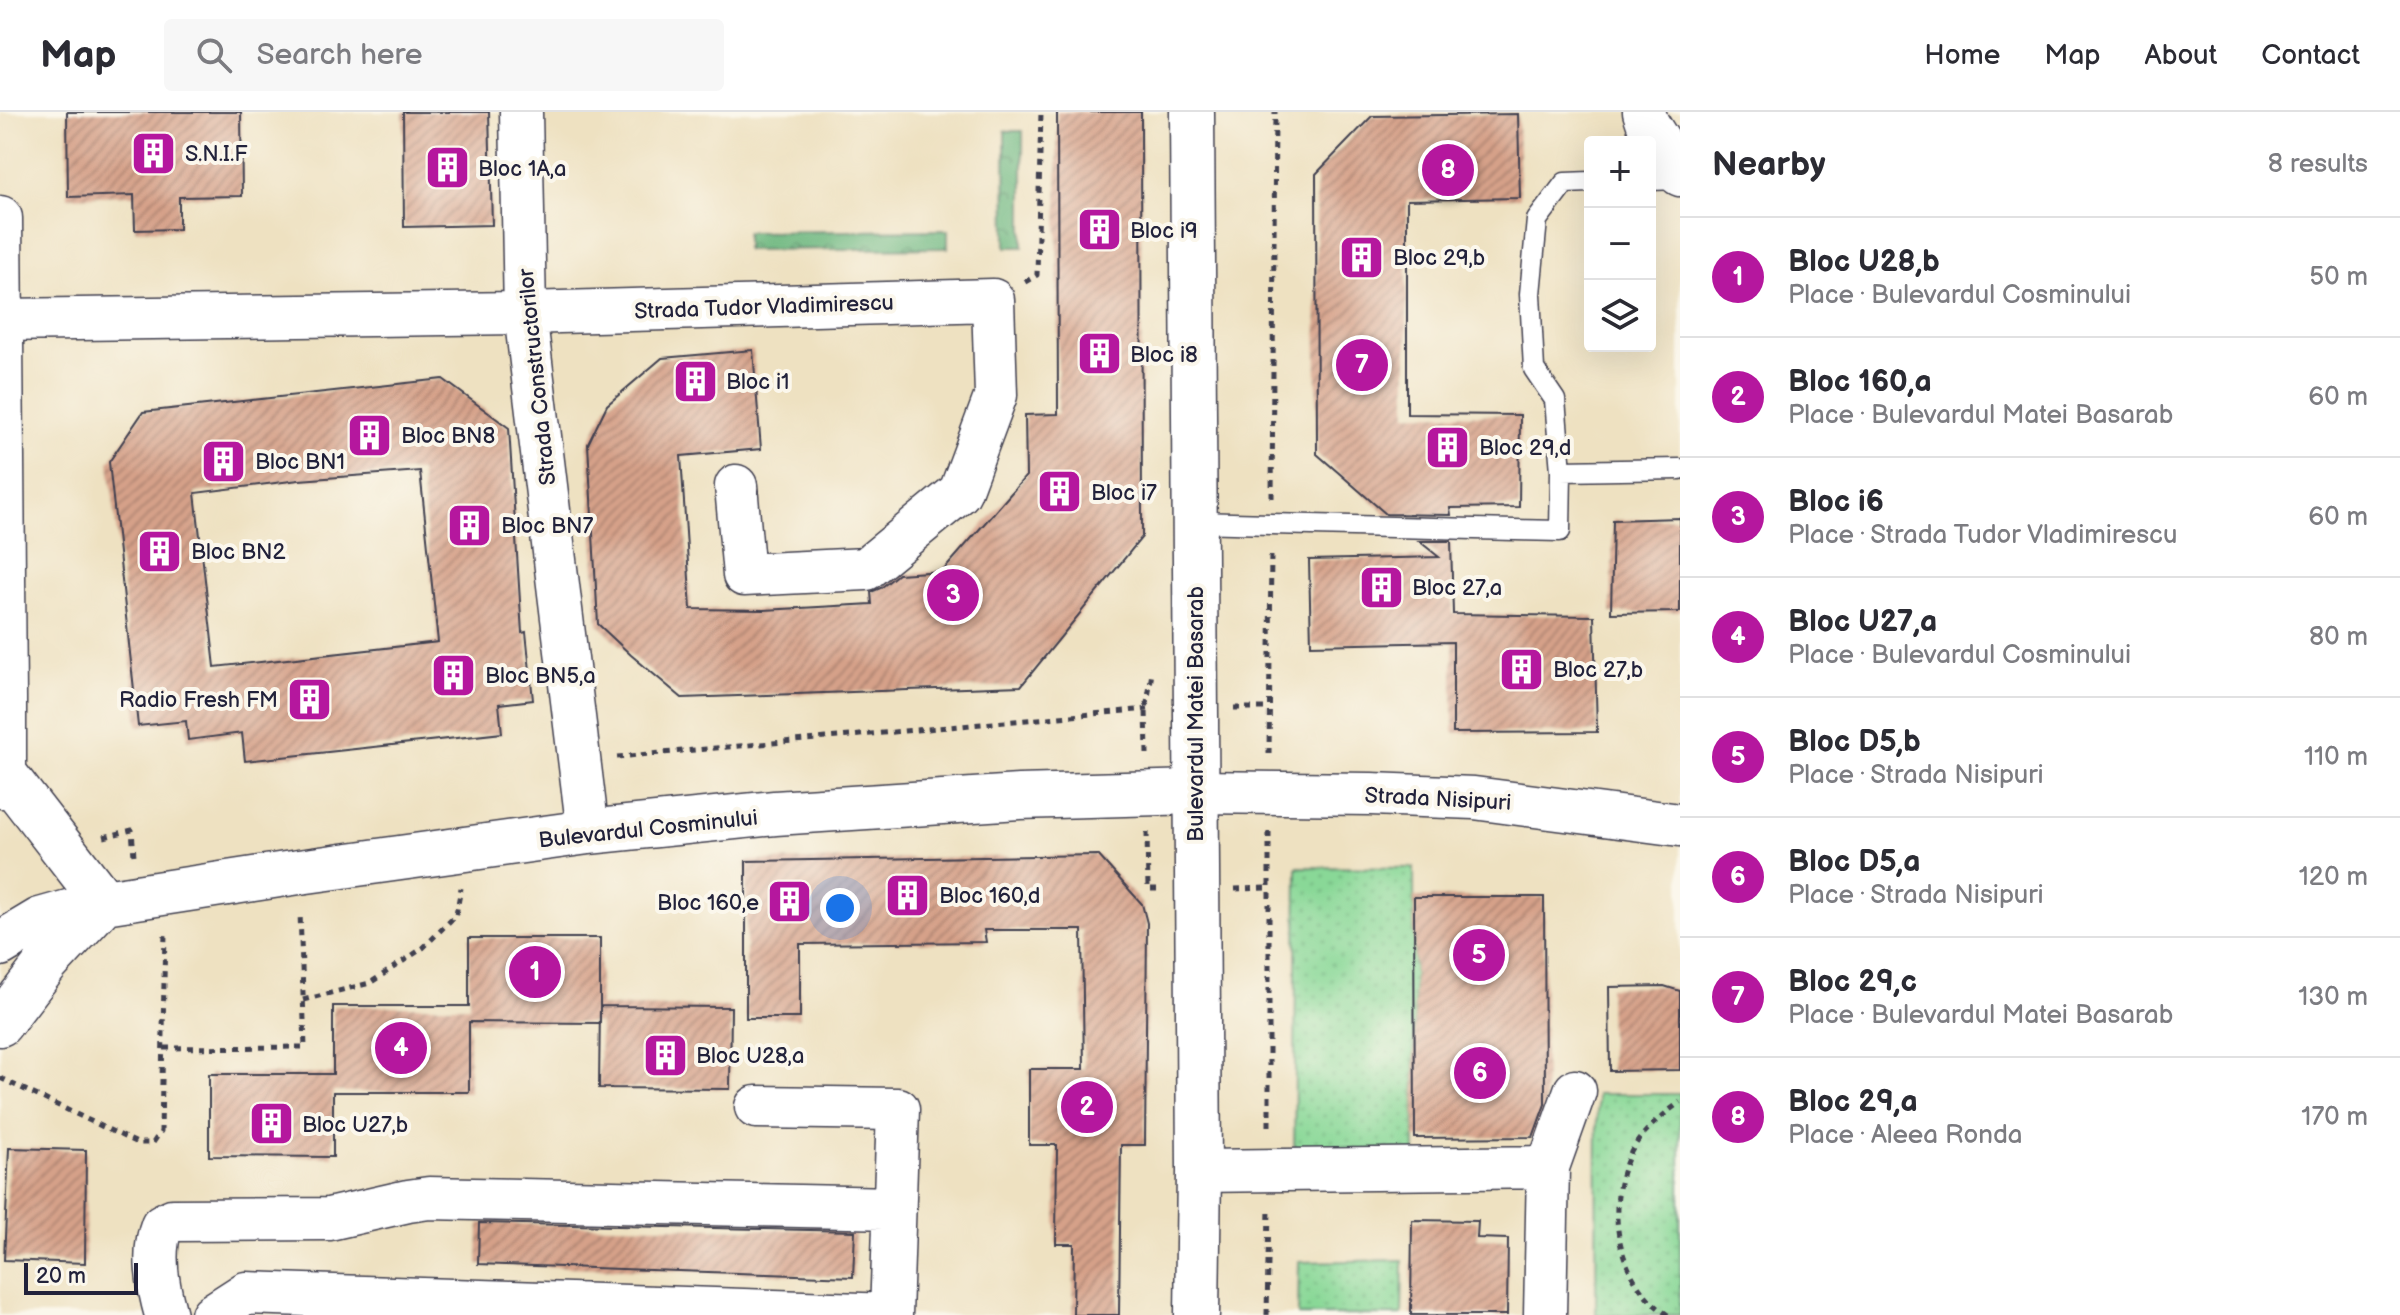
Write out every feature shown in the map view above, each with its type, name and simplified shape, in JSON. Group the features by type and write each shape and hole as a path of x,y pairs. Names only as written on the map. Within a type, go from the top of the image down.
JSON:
{"street":[{"name":"Strada Constructorilor","path":"521,112 525,313 588,832"},
{"name":"Bulevardul Matei Basarab","path":"1192,112 1199,1171 1197,1315"},
{"path":"1644,112 1680,177"},
{"path":"0,218 2,779 121,899 47,963 0,1024"},
{"name":"Strada Tudor Vladimirescu","path":"2,320 525,313 993,300"},
{"path":"736,486 744,575 866,569 960,492 996,395 993,300"},
{"name":"Bulevardul Cosminului","path":"0,944 40,920 121,899 588,832 775,813 1019,797 1195,792"},
{"name":"Strada Nisipuri","path":"1195,792 1474,798 1680,825"},
{"path":"1545,1315 1548,1167 1575,1091"},
{"path":"212,1315 246,1293 891,1315 898,1109 756,1107"},
{"path":"1199,1171 1548,1167"},
{"path":"166,1315 159,1290 158,1234 162,1225 172,1220 329,1219 429,1198 895,1208"}],"lane":[{"path":"1656,179 1680,177"},
{"path":"1194,522 1560,531 1561,471 1555,400 1534,369 1530,294 1537,220 1565,183 1584,182"},
{"path":"1561,471 1680,469"}],"path":[{"path":"993,300 1037,275 1041,112"},
{"path":"1269,708 1275,112"},
{"path":"581,760 1146,709"},
{"path":"1147,793 1148,889"},
{"path":"303,1000 370,983 423,948 456,915 462,894 456,851"},
{"path":"164,1048 305,1047 299,872"},
{"path":"1267,1315 1269,888"},
{"path":"0,1078 137,1143 153,1143 161,1131 165,931 143,934 121,899"},
{"path":"1668,1315 1635,1281 1619,1243 1616,1200 1627,1159 1651,1125 1680,1102"}],"green space":[{"path":"1005,131 1023,131 1023,247 1006,247"},
{"path":"948,230 948,248 746,250 746,232"},
{"path":"1297,867 1414,868 1415,1167 1294,1167"},
{"path":"1597,1094 1680,1094 1680,1315 1596,1315"},
{"path":"1403,1260 1402,1315 1298,1315 1299,1262"}],"building":[{"name":"S.N.I.F","path":"67,112 241,112 242,196 179,197 179,229 135,230 134,195 68,197"},
{"name":"Bloc 1A,a","path":"403,112 489,112 492,225 404,227"},
{"path":"1057,112 1141,112 1142,537 1021,686 682,698 598,624 588,444 607,405 662,358 753,350 761,449 681,456 691,609 764,610 872,604 871,592 898,574 943,571 1026,476 1025,415 1058,414"},
{"path":"1518,114 1520,198 1407,200 1407,414 1520,415 1519,507 1450,508 1451,515 1386,514 1317,454 1316,174 1372,116"},
{"path":"443,379 509,428 522,633 526,632 533,700 499,704 502,733 245,761 242,733 188,740 186,721 138,726 109,462 143,412","holes":["420,471 438,642 215,667 195,493 299,480"]},
{"path":"1680,518 1680,612 1611,613 1613,520"},
{"path":"1419,541 1451,541 1453,614 1594,616 1597,732 1453,733 1453,642 1311,645 1309,560 1439,557"},
{"path":"1098,855 1142,904 1147,923 1145,1145 1121,1145 1119,1315 1073,1315 1074,1244 1056,1244 1057,1145 1029,1145 1029,1069 1084,1069 1082,930 984,930 986,942 800,944 800,1018 746,1018 746,861"},
{"path":"1414,897 1544,897 1545,1104 1533,1137 1415,1138"},
{"path":"469,938 600,938 600,1023 469,1022 469,1092 333,1092 333,1157 209,1156 209,1074 333,1074 333,1006 469,1006"},
{"path":"1664,986 1680,991 1680,1070 1610,1071 1609,987"},
{"name":"Bloc U28,a","path":"600,1006 731,1007 730,1089 599,1088"},
{"path":"9,1148 86,1150 85,1263 4,1260"},
{"path":"1412,1220 1478,1221 1477,1238 1508,1239 1507,1315 1411,1315"},
{"path":"479,1223 855,1231 853,1277 478,1264"}],"place":[{"name":"S.N.I.F","path":"154,153"},
{"name":"Bloc 1A,a","path":"447,168"},
{"name":"Bloc 29,a","path":"1448,170"},
{"name":"Bloc i9","path":"1099,230"},
{"name":"Bloc 29,b","path":"1362,257"},
{"name":"Bloc i8","path":"1099,354"},
{"name":"Bloc 29,c","path":"1362,365"},
{"name":"Bloc i1","path":"695,381"},
{"name":"Bloc BN8","path":"370,435"},
{"name":"Bloc 29,d","path":"1448,447"},
{"name":"Bloc BN1","path":"224,461"},
{"name":"Bloc i7","path":"1060,492"},
{"name":"Bloc BN7","path":"470,525"},
{"name":"Bloc BN2","path":"160,551"},
{"name":"Bloc 27,a","path":"1381,587"},
{"name":"Bloc i6","path":"953,595"},
{"name":"Bloc 27,b","path":"1522,669"},
{"name":"Bloc BN5,a","path":"454,675"},
{"name":"Radio Fresh FM","path":"309,699"},
{"name":"Bloc 160,d","path":"908,895"},
{"name":"Bloc 160,e","path":"790,902"},
{"name":"Bloc D5,b","path":"1479,955"},
{"name":"Bloc U28,b","path":"535,972"},
{"name":"Bloc U27,a","path":"401,1048"},
{"name":"Bloc U28,a","path":"665,1055"},
{"name":"Bloc D5,a","path":"1480,1073"},
{"name":"Bloc 160,a","path":"1087,1107"},
{"name":"Bloc U27,b","path":"271,1124"}]}
